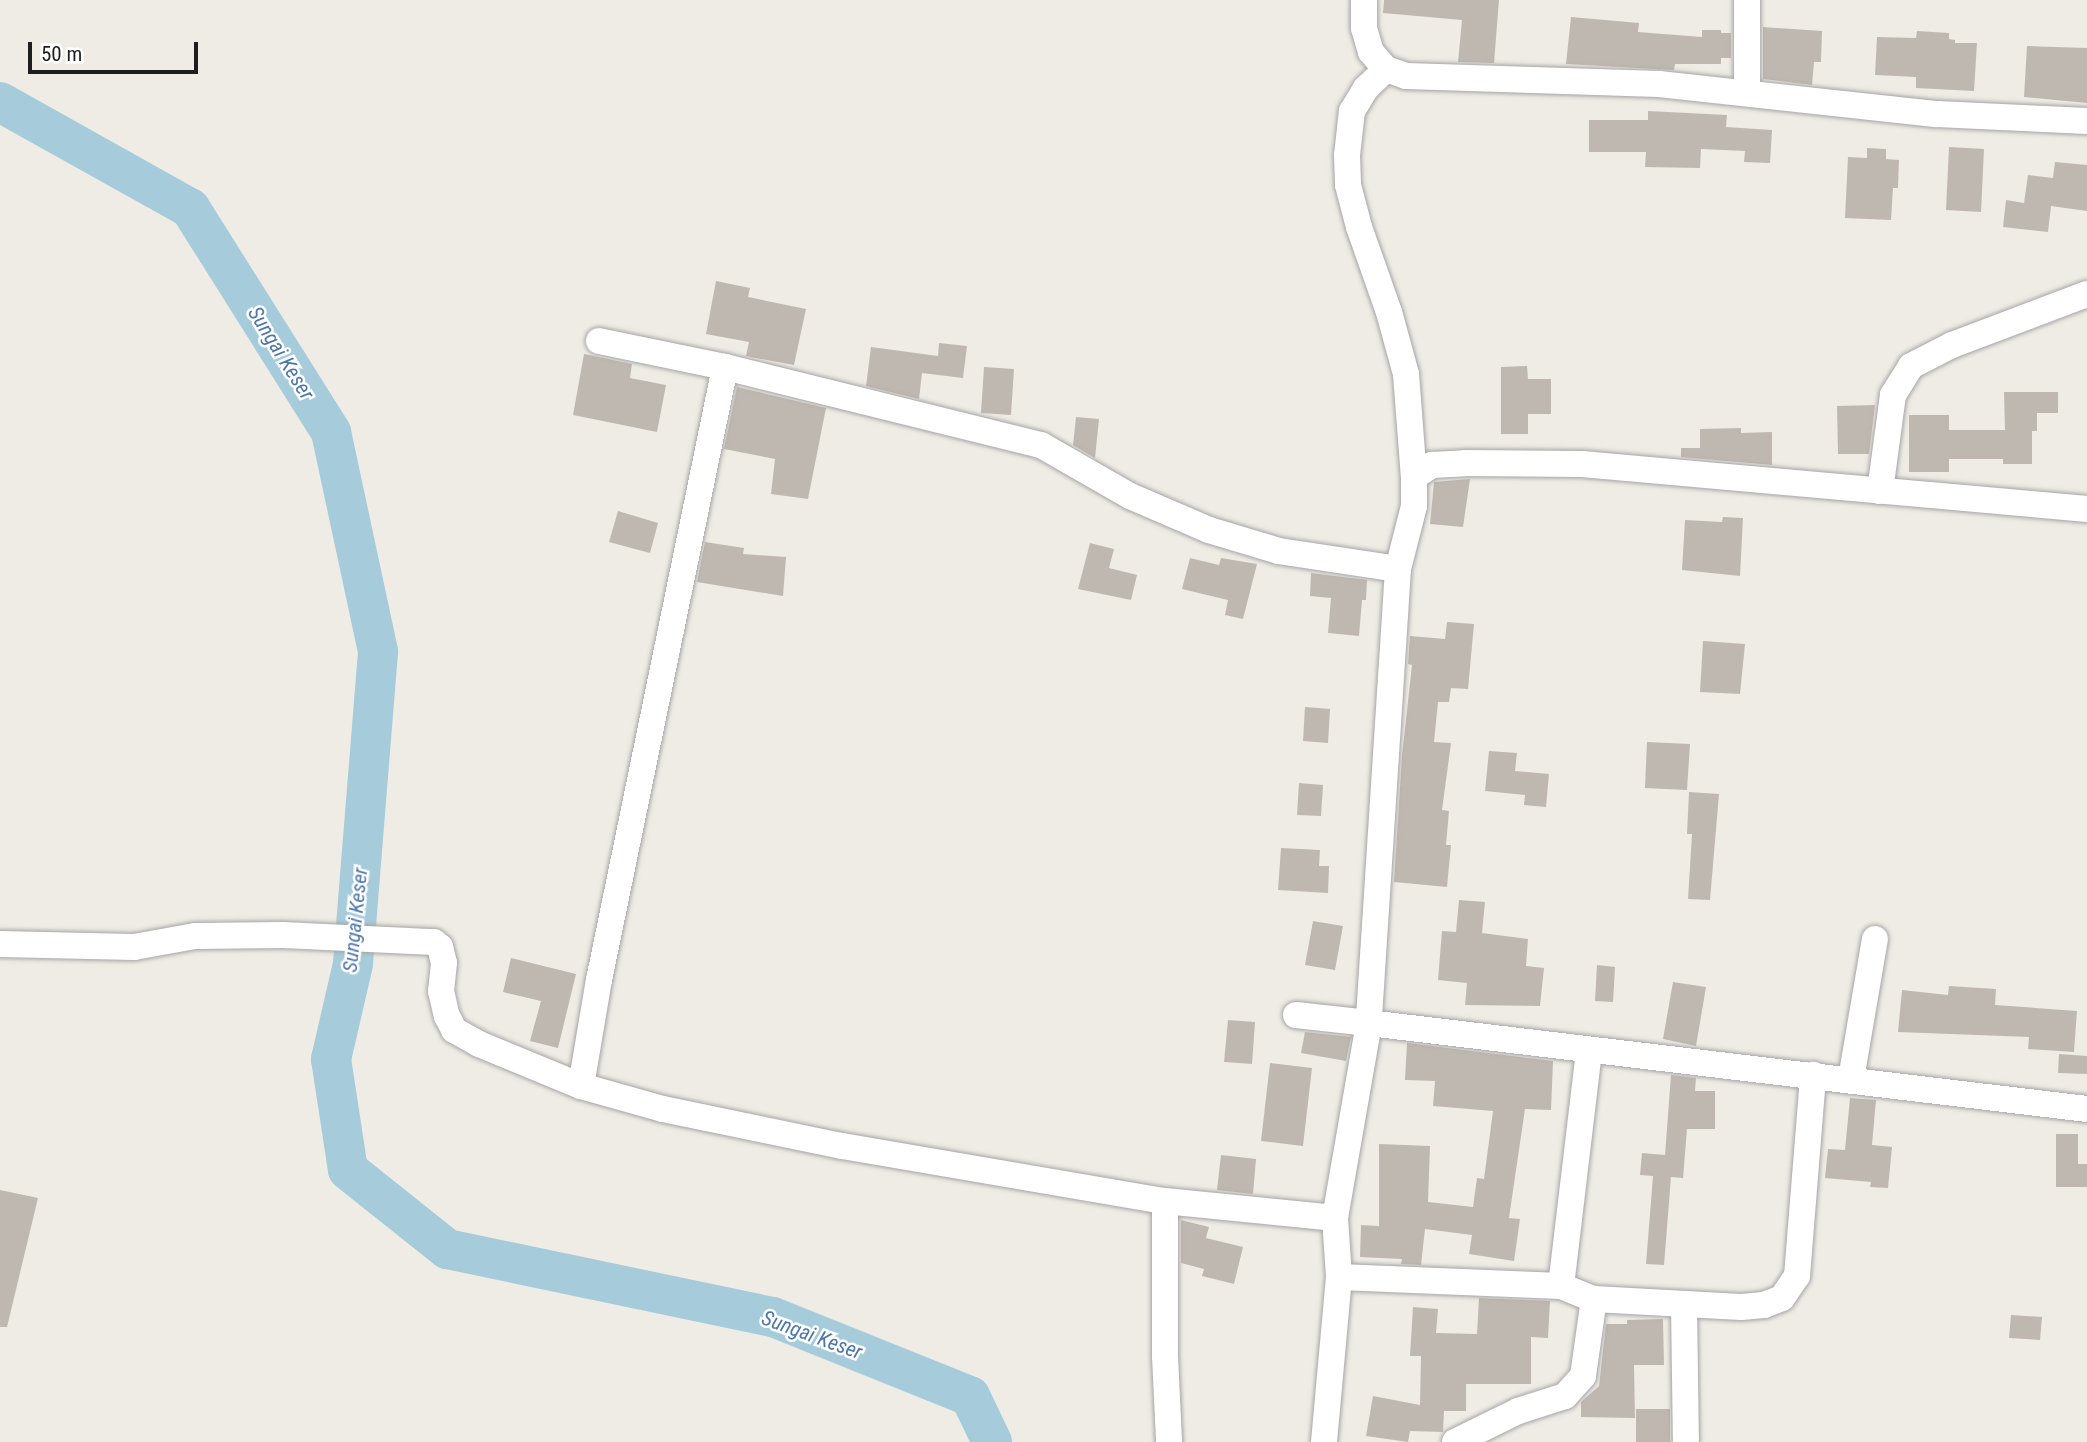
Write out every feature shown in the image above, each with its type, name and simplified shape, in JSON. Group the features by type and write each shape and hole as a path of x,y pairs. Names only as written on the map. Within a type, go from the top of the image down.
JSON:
{"street":[{"path":"1364,0 1364,28 1371,52 1386,69 1406,76 1659,84 1937,114 2087,121"},
{"path":"1747,93 1748,0"},
{"path":"1324,1442 1339,1277 1335,1218 1369,1023 1398,569 1414,506 1415,477 1406,374 1348,185 1347,155 1352,111 1366,88 1386,69"},
{"path":"1880,491 1893,395 1911,366 1952,345 2087,294"},
{"path":"599,341 725,367 1041,445 1130,496 1209,530 1279,551 1398,569"},
{"path":"581,1086 599,980 725,367"},
{"path":"1415,477 1432,465 1582,464 2087,509"},
{"path":"0,944 134,947 195,936 283,935 434,942 440,947 444,963 441,991 447,1016 454,1030 479,1044 581,1086 663,1109 842,1146 1165,1202 1335,1218"},
{"path":"1851,1079 1874,939"},
{"path":"1296,1015 2087,1109"},
{"path":"1561,1286 1589,1051"},
{"path":"1339,1277 1561,1286 1594,1299 1741,1307 1764,1305 1782,1298 1797,1276 1813,1075"},
{"path":"1165,1202 1165,1356 1169,1442"},
{"path":"1455,1442 1518,1411 1565,1396 1583,1376 1594,1299"},
{"path":"1684,1304 1686,1442"}],"building":[{"path":"1384,0 1499,0 1494,63 1458,62 1462,20 1383,13"},
{"path":"1571,17 1639,23 1638,32 1702,37 1702,30 1721,30 1721,33 1731,33 1731,58 1721,58 1721,64 1675,64 1674,70 1566,64"},
{"path":"1763,27 1822,31 1821,62 1814,62 1812,85 1763,79"},
{"path":"1917,31 1949,33 1949,39 1955,40 1955,43 1977,43 1974,91 1916,88 1916,77 1875,75 1877,37 1916,38"},
{"path":"2027,46 2087,48 2087,103 2024,97"},
{"path":"1648,111 1727,115 1726,127 1772,130 1770,163 1744,162 1745,151 1701,149 1700,168 1645,167 1646,152 1589,152 1589,120 1648,120"},
{"path":"1949,147 1984,149 1981,212 1946,210"},
{"path":"1867,148 1886,149 1886,159 1899,160 1898,188 1893,188 1891,220 1845,218 1848,157 1867,158"},
{"path":"2055,162 2087,165 2087,211 2051,206 2048,232 2003,227 2006,200 2024,203 2028,175 2053,178"},
{"path":"716,281 750,288 748,297 806,309 794,365 746,356 749,342 706,334"},
{"path":"939,343 967,346 963,378 922,373 919,399 866,386 871,347 938,356"},
{"path":"584,354 632,364 630,378 666,385 657,432 573,415"},
{"path":"1527,366 1528,379 1551,379 1551,414 1528,414 1528,434 1501,434 1501,367"},
{"path":"984,367 1014,369 1011,415 981,413"},
{"path":"737,387 826,408 808,499 771,494 775,459 724,449"},
{"path":"2004,392 2058,392 2058,413 2037,413 2037,431 2032,431 2032,464 2003,464 2003,459 1949,459 1949,472 1909,472 1909,415 1949,415 1949,430 2005,430"},
{"path":"1875,405 1869,454 1838,454 1837,406"},
{"path":"1076,417 1099,419 1095,458 1073,445"},
{"path":"1741,428 1741,433 1772,432 1772,465 1681,457 1681,448 1700,448 1700,429"},
{"path":"1470,479 1463,527 1430,524 1434,482"},
{"path":"618,511 658,523 650,553 609,542"},
{"path":"1723,517 1743,518 1740,576 1682,570 1685,520 1722,522"},
{"path":"705,542 744,548 743,554 786,557 783,596 697,582"},
{"path":"1090,543 1114,549 1109,568 1137,575 1131,600 1078,589"},
{"path":"1190,558 1219,565 1221,558 1257,564 1243,619 1225,615 1228,600 1182,589"},
{"path":"1311,573 1367,580 1366,600 1362,600 1359,636 1328,633 1331,598 1310,596"},
{"path":"1447,622 1474,624 1468,689 1451,688 1449,702 1438,702 1434,742 1451,743 1442,810 1449,811 1446,845 1451,845 1447,887 1394,882 1402,756 1412,665 1408,664 1410,636 1445,639"},
{"path":"1703,641 1745,644 1740,694 1700,692"},
{"path":"1305,707 1330,709 1328,743 1303,741"},
{"path":"1647,742 1690,744 1687,790 1645,788"},
{"path":"1489,751 1517,753 1515,771 1549,774 1546,807 1524,805 1525,795 1485,791"},
{"path":"1299,783 1323,785 1321,816 1297,815"},
{"path":"1689,792 1719,794 1710,900 1688,899 1692,834 1687,834"},
{"path":"1281,848 1320,850 1319,866 1329,866 1328,893 1278,890"},
{"path":"1459,900 1485,902 1482,933 1528,939 1526,966 1544,968 1540,1006 1465,1005 1467,983 1438,980 1442,931 1456,932"},
{"path":"1313,921 1343,926 1335,970 1305,965"},
{"path":"511,958 576,974 558,1048 530,1041 541,1001 503,992"},
{"path":"1597,965 1615,967 1613,1002 1595,1001"},
{"path":"1673,982 1706,987 1696,1046 1663,1039"},
{"path":"1949,986 1996,989 1995,1005 2077,1011 2074,1052 2028,1049 2029,1037 1898,1032 1902,990 1948,995"},
{"path":"1228,1020 1255,1022 1252,1064 1224,1062"},
{"path":"1305,1032 1351,1037 1346,1061 1301,1053"},
{"path":"1407,1043 1553,1061 1551,1110 1525,1109 1509,1218 1520,1219 1514,1261 1469,1254 1472,1235 1425,1229 1421,1265 1401,1264 1402,1259 1360,1257 1361,1225 1379,1226 1379,1144 1430,1146 1428,1202 1473,1207 1477,1178 1484,1179 1493,1111 1433,1106 1435,1081 1405,1080"},
{"path":"2059,1054 2087,1056 2087,1074 2058,1073"},
{"path":"1270,1063 1312,1068 1303,1146 1261,1141"},
{"path":"1671,1075 1696,1078 1695,1091 1715,1091 1715,1129 1687,1129 1683,1178 1671,1177 1664,1265 1646,1264 1653,1176 1640,1175 1642,1153 1665,1155"},
{"path":"1850,1098 1876,1100 1872,1145 1892,1147 1888,1188 1870,1187 1871,1182 1825,1178 1828,1149 1845,1150"},
{"path":"2056,1134 2078,1134 2078,1164 2087,1164 2087,1187 2056,1187"},
{"path":"1221,1155 1256,1159 1253,1194 1217,1190"},
{"path":"0,1190 38,1198 7,1327 0,1327"},
{"path":"1181,1220 1209,1227 1206,1238 1243,1247 1234,1284 1202,1276 1204,1269 1181,1263"},
{"path":"1479,1298 1550,1301 1548,1338 1531,1337 1531,1384 1466,1384 1466,1411 1444,1411 1443,1432 1410,1431 1408,1442 1366,1436 1373,1396 1420,1405 1421,1356 1410,1356 1413,1307 1438,1309 1436,1333 1477,1334"},
{"path":"2011,1315 2042,1317 2040,1340 2009,1338"},
{"path":"1663,1319 1664,1365 1634,1365 1635,1418 1581,1417 1581,1402 1599,1386 1606,1324 1627,1324 1627,1320"},
{"path":"1636,1409 1670,1409 1670,1442 1636,1442"}],"waterway":[{"name":"Sungai Keser","path":"0,102 190,208 331,432 378,652 353,964 331,1059 348,1170 447,1249 773,1317 970,1396 992,1442"}]}
